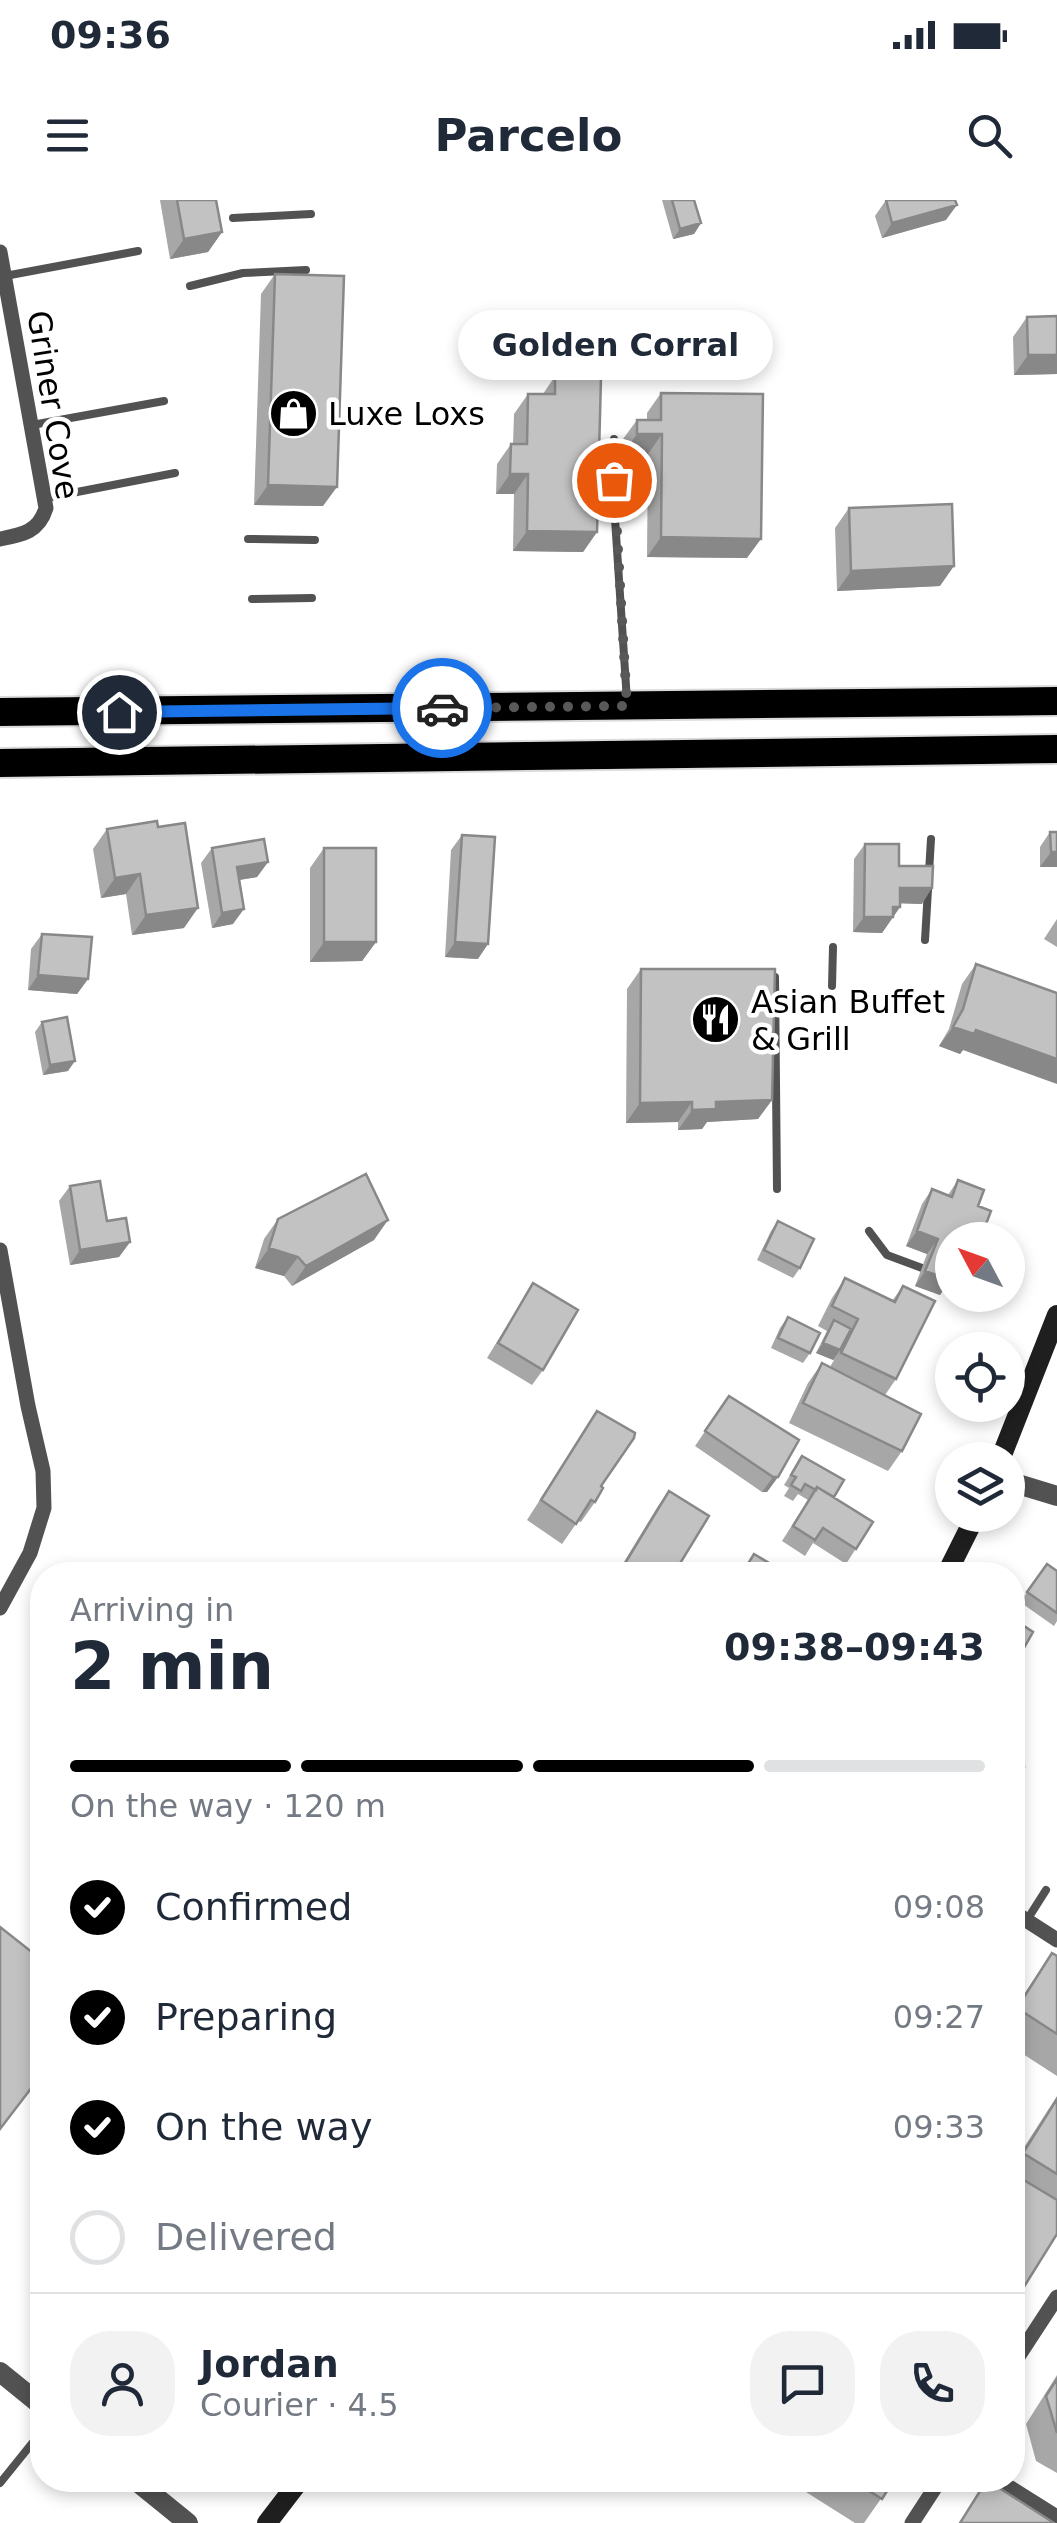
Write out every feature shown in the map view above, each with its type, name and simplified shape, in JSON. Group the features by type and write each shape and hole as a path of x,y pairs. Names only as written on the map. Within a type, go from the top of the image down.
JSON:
{"highway":[{"path":"0,710 1057,701"},
{"path":"0,763 1057,749"}],"main road":[{"path":"1007,1442 1057,1315"},
{"path":"952,1562 968,1532"},
{"path":"267,2523 291,2492"}],"street":[{"name":"Griner Cove","path":"0,252 46,498 45,513 38,526 21,535 0,539"},
{"path":"0,1250 6,1322 43,1472 44,1508 30,1553 0,1608"},
{"path":"1025,1486 1057,1496"},
{"path":"1025,1919 1057,1940"},
{"path":"1025,2346 1057,2297"},
{"path":"0,2372 30,2396"},
{"path":"150,2492 188,2523"},
{"path":"912,2523 932,2492"},
{"path":"1017,2492 1057,2517"}],"lane":[{"path":"233,218 311,214"},
{"path":"4,276 138,251"},
{"path":"190,286 243,273 306,270"},
{"path":"32,425 164,401"},
{"path":"614,440 614,520 627,706"},
{"path":"46,498 175,473"},
{"path":"248,539 315,540"},
{"path":"252,599 312,598"},
{"path":"925,940 932,838"},
{"path":"832,986 833,947"},
{"path":"776,977 776,1189"},
{"path":"869,1231 887,1255 922,1268"},
{"path":"1025,1911 1046,1890"},
{"path":"0,2483 30,2447"}],"building":[{"path":"177,200 216,200 222,232 184,239"},
{"path":"672,200 694,200 701,223 680,229"},
{"path":"886,200 955,200 957,205 892,223"},
{"path":"275,274 344,276 337,487 268,485"},
{"path":"1057,316 1057,355 1028,355 1027,317"},
{"path":"555,376 601,377 597,532 527,531 528,474 510,474 511,444 527,444 528,394 555,394"},
{"path":"661,393 763,394 761,539 661,537 662,434 637,434 637,420 661,420"},
{"path":"952,504 954,566 851,571 849,508"},
{"path":"157,821 158,827 185,823 198,908 146,915 140,874 115,878 107,829"},
{"path":"1050,832 1057,832 1057,852 1051,852"},
{"path":"462,835 495,837 488,944 455,942"},
{"path":"264,839 268,862 237,867 244,909 222,913 212,848"},
{"path":"865,844 899,844 899,866 933,866 932,888 900,888 900,907 893,907 893,917 864,917"},
{"path":"324,848 376,848 376,942 324,942"},
{"path":"42,934 92,937 88,979 38,975"},
{"path":"976,964 1057,993 1057,1059 976,1030 974,1034 953,1027 963,1009"},
{"path":"641,969 775,969 772,1100 716,1102 716,1109 692,1110 692,1102 640,1103"},
{"path":"67,1017 75,1061 50,1065 42,1022"},
{"path":"366,1174 388,1220 306,1266 298,1257 269,1248 278,1219"},
{"path":"958,1180 984,1190 978,1206 991,1211 987,1222 935,1222 935,1238 917,1231 932,1189 952,1197"},
{"path":"100,1181 107,1221 126,1218 130,1242 80,1250 70,1186"},
{"path":"778,1221 814,1239 800,1268 764,1250"},
{"path":"935,1246 935,1274 925,1271"},
{"path":"845,1278 895,1302 903,1286 935,1301 896,1379 841,1353 858,1319 832,1306"},
{"path":"533,1283 578,1310 543,1370 498,1343"},
{"path":"788,1317 820,1333 810,1353 778,1338"},
{"path":"834,1320 851,1329 840,1350 823,1343"},
{"path":"822,1363 921,1414 902,1451 803,1403"},
{"path":"729,1396 799,1440 778,1477 705,1431"},
{"path":"597,1411 635,1433 595,1502 591,1500 576,1524 541,1500"},
{"path":"802,1456 844,1480 834,1497 817,1487 816,1490 805,1484 801,1491 791,1485 796,1477 791,1475"},
{"path":"817,1487 873,1522 856,1549 823,1528 815,1540 793,1526"},
{"path":"669,1491 709,1516 681,1562 626,1562"},
{"path":"754,1554 767,1562 749,1562"},
{"path":"1047,1564 1057,1571 1057,1613 1027,1592"},
{"path":"1025,1627 1033,1632 1025,1646"},
{"path":"0,1927 30,1951 30,2090 0,2129"},
{"path":"1052,1953 1057,1956 1057,2034 1025,2013 1025,1995"},
{"path":"1057,2099 1057,2174 1025,2154"},
{"path":"1025,2181 1057,2200 1057,2234 1025,2285"},
{"path":"1057,2379 1057,2433 1046,2396"},
{"path":"979,2492 1006,2492 1054,2523 960,2523"}],"way so far":[{"path":"442,708 627,706 614,480"}],"place":[{"name":"Luxe Loxs","path":"293,414"},
{"name":"Golden Corral","path":"614,480"},
{"name":"Asian Buffet & Grill","path":"716,1020"}],"route":[{"path":"119,712 442,708"}]}
